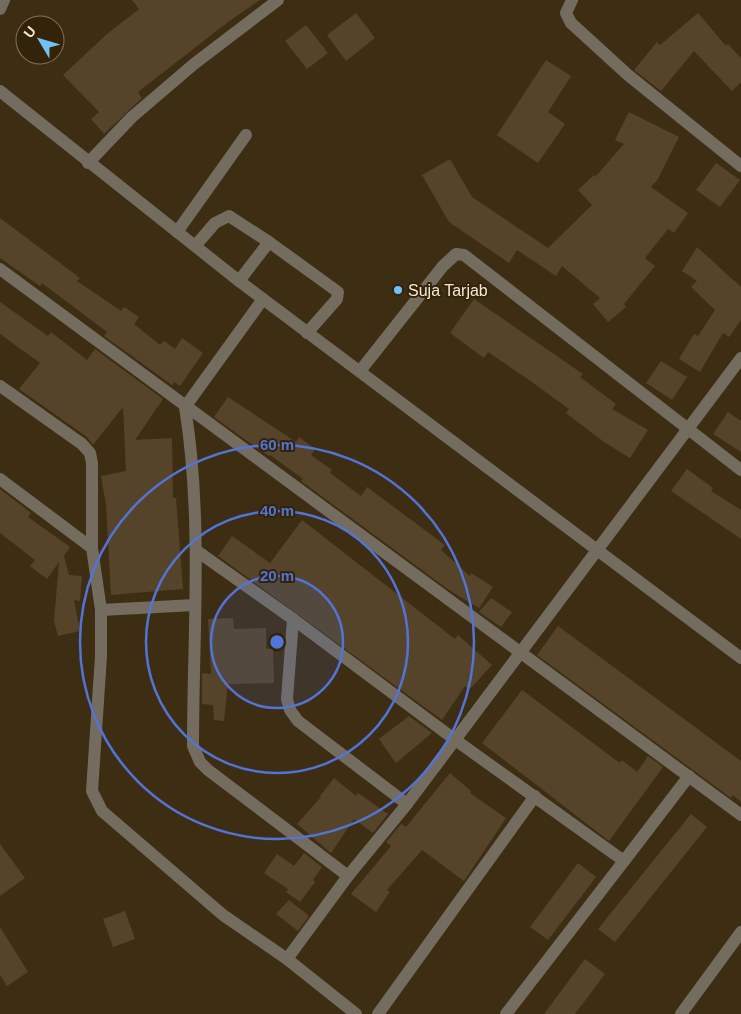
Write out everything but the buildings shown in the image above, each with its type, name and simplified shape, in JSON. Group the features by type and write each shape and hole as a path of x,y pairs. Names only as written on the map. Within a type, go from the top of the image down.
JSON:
{"street":[{"path":"0,9 4,0"},
{"path":"88,163 132,117 194,64 278,0"},
{"path":"572,0 566,13 571,23 628,75 741,166"},
{"path":"0,91 88,163 239,281 741,658"},
{"path":"177,232 246,135"},
{"path":"195,246 215,223 229,216 270,242 339,294 307,333"},
{"path":"239,281 270,242"},
{"path":"360,371 443,266 456,254 464,255 741,470"},
{"path":"0,269 741,815"},
{"path":"263,299 185,407 194,481 197,551 194,746 200,762 348,876"},
{"path":"287,959 348,876 407,804 741,358"},
{"path":"0,386 82,444 90,453 92,463 92,548 101,610 101,656 92,791 96,802 102,811 223,915 287,959 356,1014"},
{"path":"0,479 92,548"},
{"path":"197,551 293,619 454,740 624,861"},
{"path":"101,610 195,605"},
{"path":"293,619 287,699 290,710 298,721 407,804"},
{"path":"506,1014 689,776"},
{"path":"378,1014 535,796"},
{"path":"681,1014 741,932"}],"place":[{"name":"Suja Tarjab","path":"398,290"}]}
